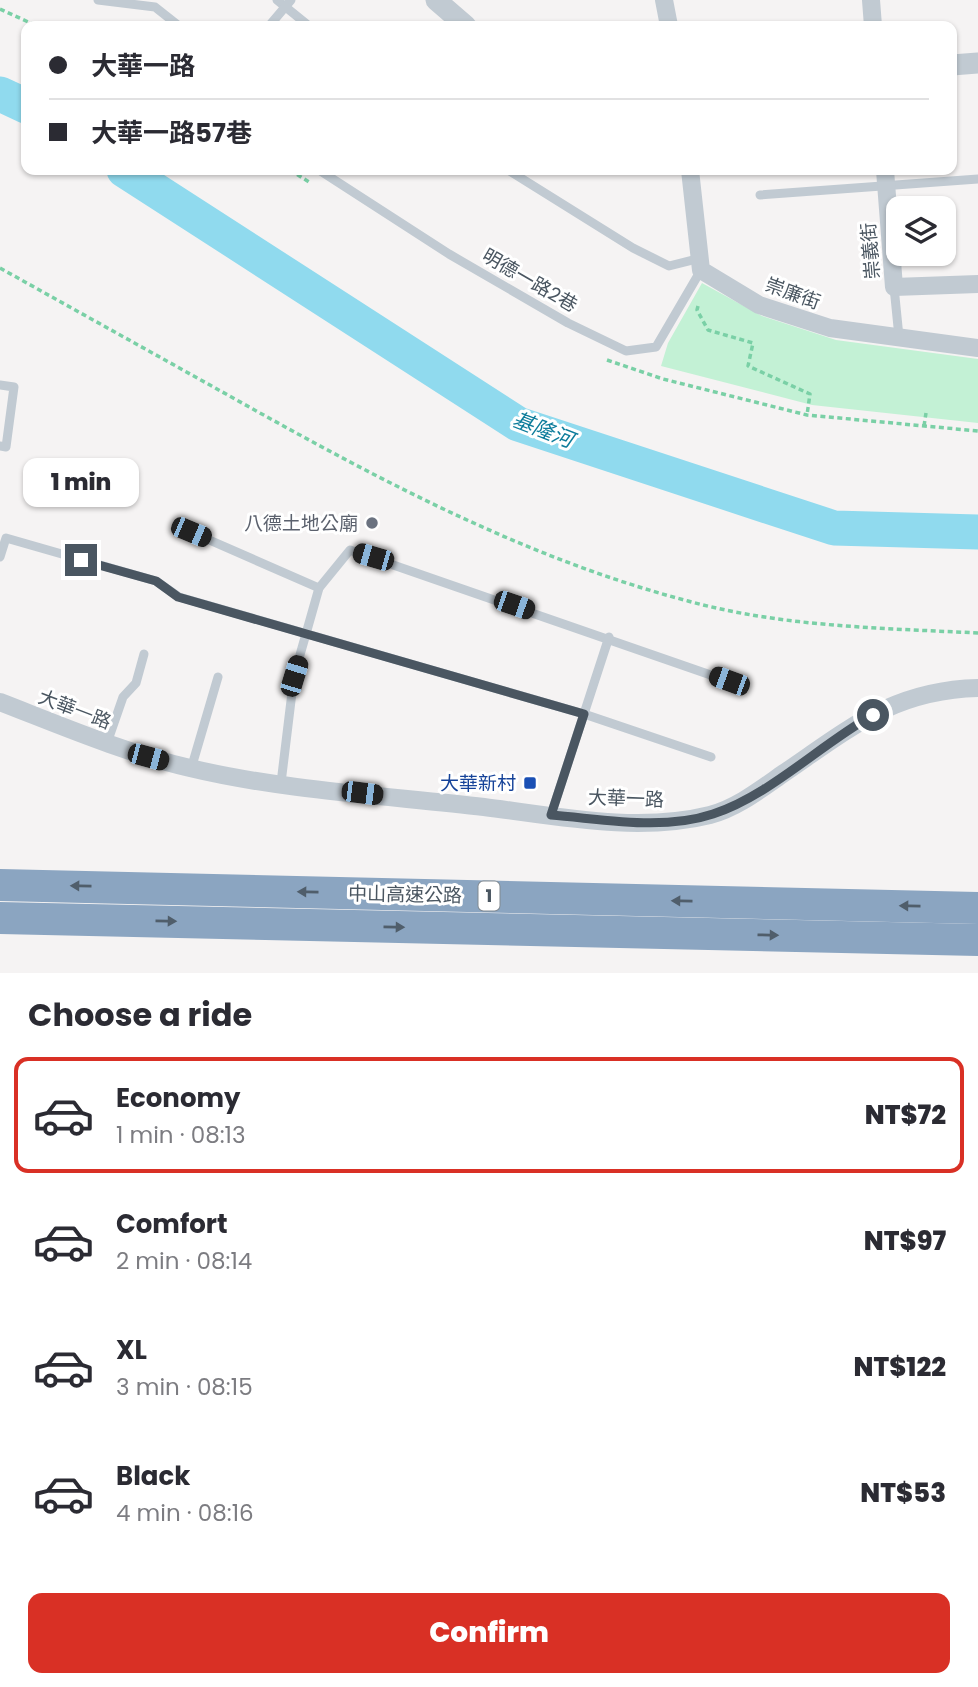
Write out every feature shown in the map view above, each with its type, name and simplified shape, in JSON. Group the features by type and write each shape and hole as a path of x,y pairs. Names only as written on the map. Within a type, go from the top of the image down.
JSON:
{"highway":[{"name":"中山高速公路","path":"0,884 978,908"},
{"name":"中山高速公路","path":"0,918 978,940"}],"street":[{"path":"436,0 460,21"},
{"path":"664,0 668,21"},
{"path":"871,0 873,21"},
{"path":"957,65 978,63"},
{"path":"692,175 703,268"},
{"name":"崇義街","path":"886,178 894,287 978,284"},
{"name":"崇廉街","path":"703,268 759,305 830,328 978,348"},
{"name":"大華一路","path":"0,702 107,743 191,768 281,783 551,815 645,822 678,821 713,814 751,796 849,728 897,702 942,689 978,688"}],"lane":[{"path":"98,0 155,7 173,21"},
{"path":"272,21 284,3 304,21"},
{"name":"明德一路2巷","path":"327,175 449,254 568,323 626,351 656,347 703,268"},
{"path":"517,175 633,248 669,265 703,268"},
{"path":"760,195 886,178 978,179"},
{"path":"894,287 899,339"},
{"path":"0,386 14,387 6,447 0,446"},
{"path":"191,532 320,588"},
{"path":"0,557 6,538 156,581 178,597 308,632 584,714 711,757"},
{"path":"281,783 294,676 320,588 350,550 609,637 729,681"},
{"path":"551,815 609,637"},
{"path":"107,743 123,696 136,683 144,654"},
{"path":"191,768 218,677"}],"path":[{"path":"0,9 26,21"},
{"path":"0,268 419,499 513,542 572,564 690,602 781,619 844,628 978,632"},
{"path":"703,268 697,310 708,330 753,343 748,366 810,394 807,415"},
{"path":"926,413 924,426 978,431"}],"green space":[{"path":"702,283 762,316 836,340 978,359 978,423 812,405 661,366 668,343"}],"waterway":[{"name":"基隆河","path":"0,94 21,104"},
{"name":"基隆河","path":"132,175 518,424 834,528 978,532"}],"place":[{"name":"八德土地公廟","path":"372,523"},
{"name":"大華新村","path":"530,783"}],"route":[{"path":"81,560 156,581 178,597 308,632 584,714 551,815 645,822 678,821 713,814 751,796 849,728 873,715"}]}
